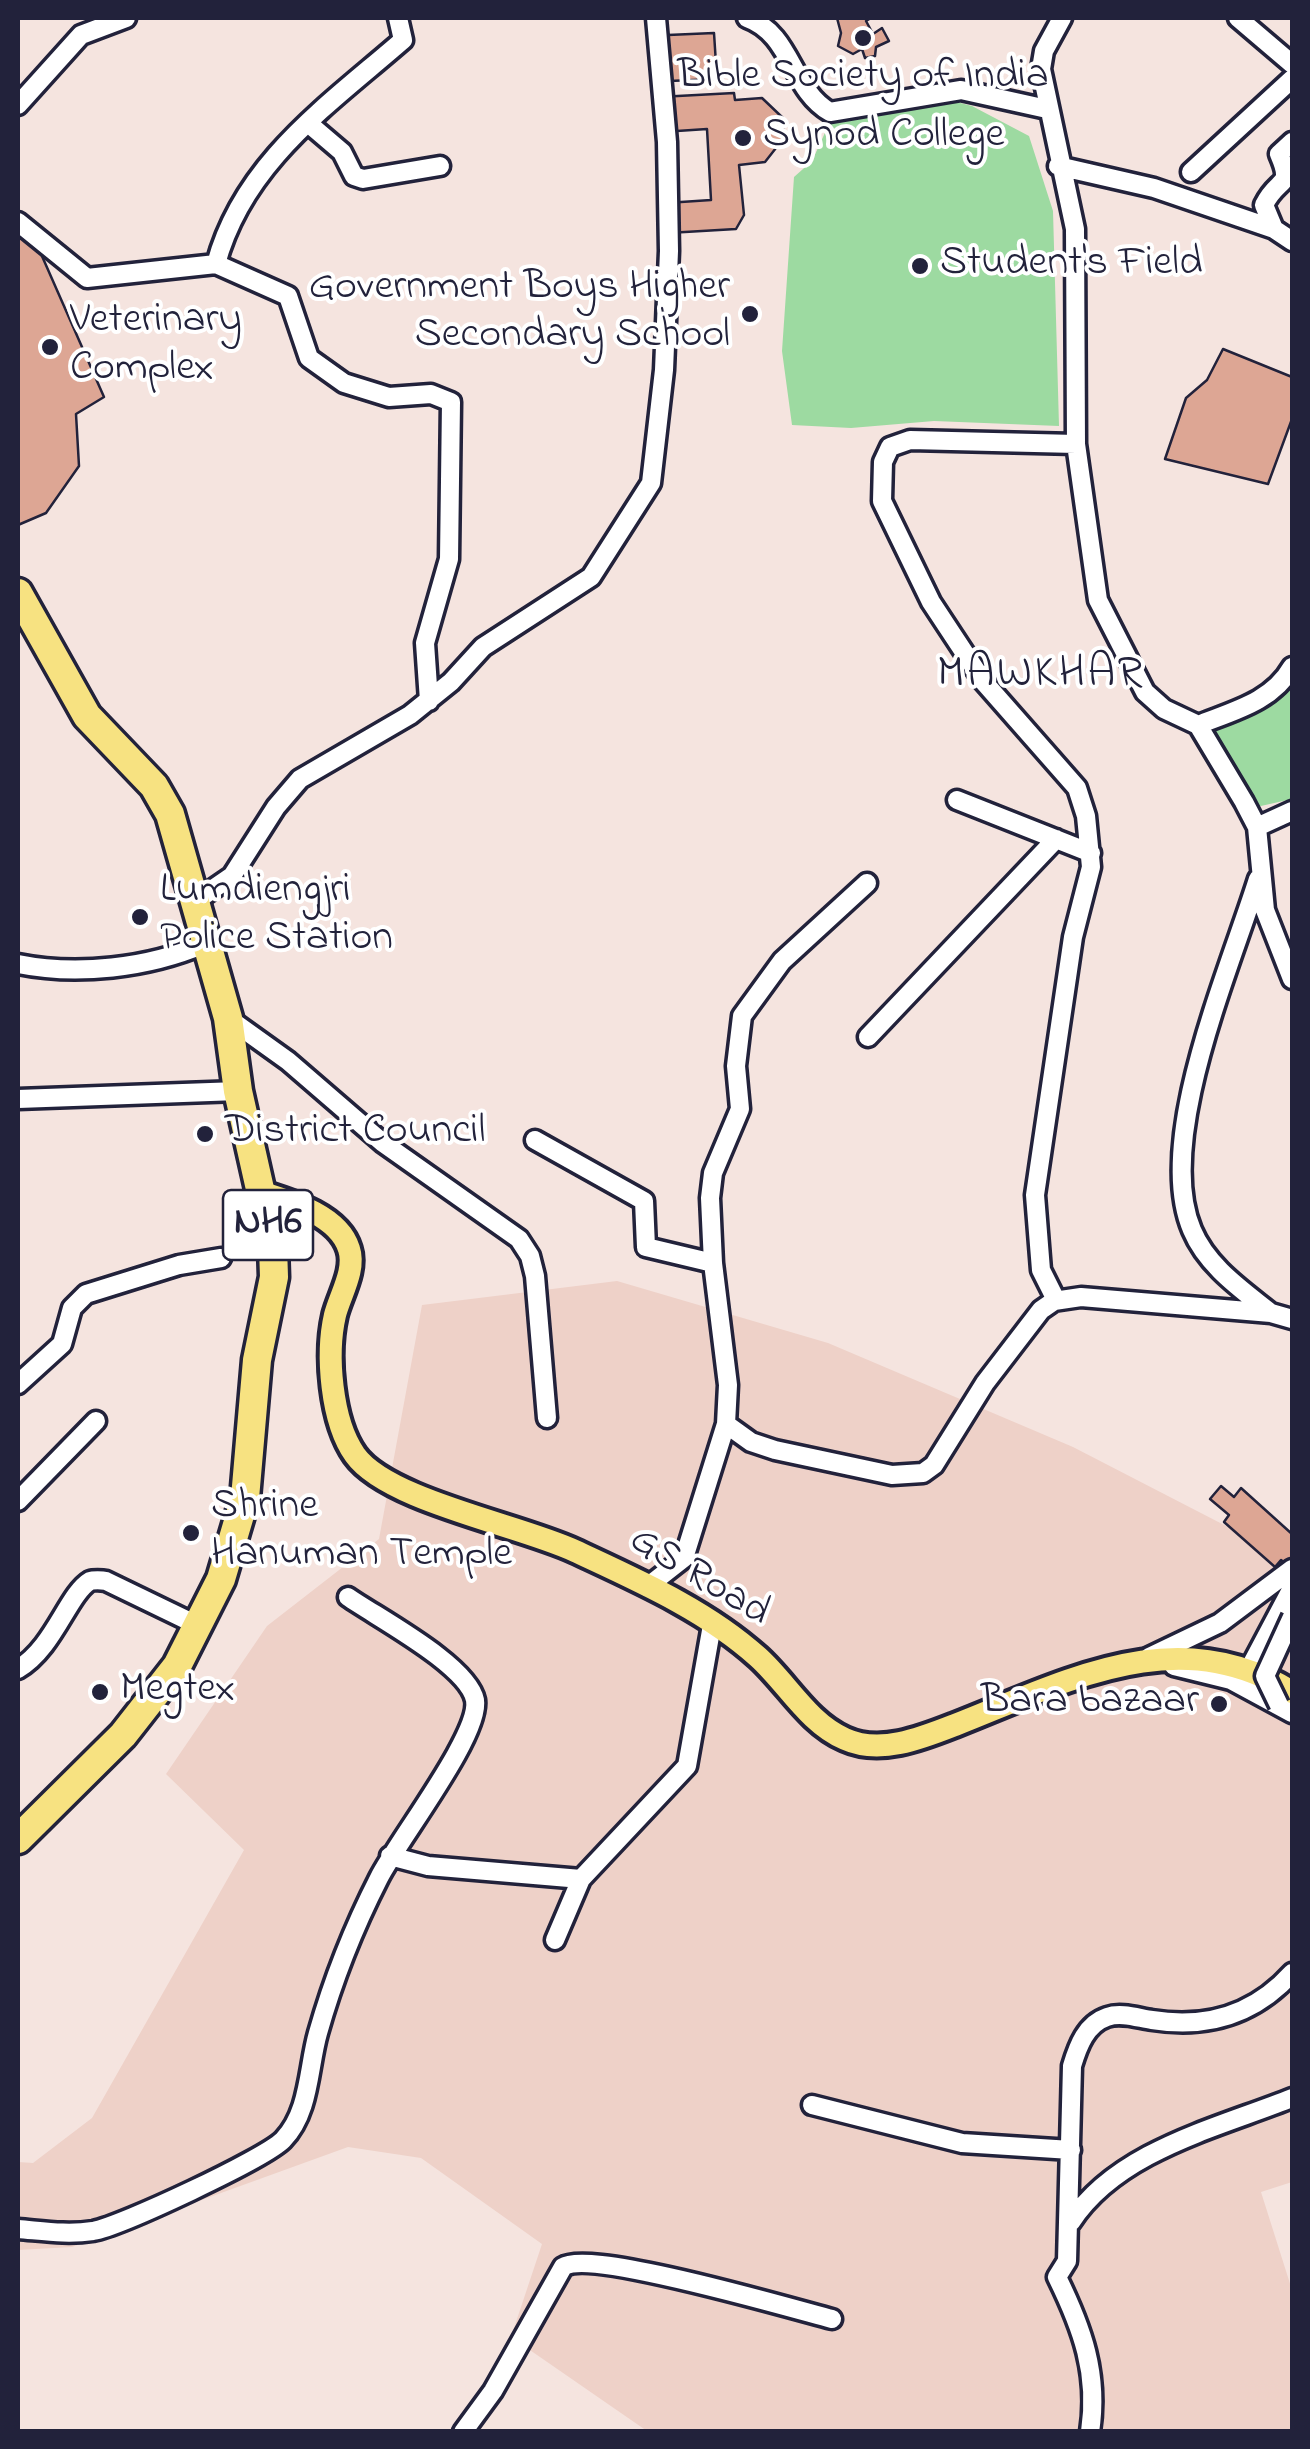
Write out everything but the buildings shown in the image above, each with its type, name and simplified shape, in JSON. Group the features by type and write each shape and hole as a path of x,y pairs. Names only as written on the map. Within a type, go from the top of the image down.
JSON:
{"highway":[{"name":"NH6","path":"18,594 87,716 163,801 197,900 204,944 228,1018 238,1091 263,1193 274,1277 256,1360 245,1498 222,1579 199,1626 153,1700 18,1839"}],"main road":[{"name":"GS Road","path":"263,1193 301,1204 342,1236 349,1249 350,1264 334,1321 331,1348 343,1431 355,1456 384,1482 568,1548 647,1587 757,1656 830,1731 866,1746 907,1742 1088,1674 1144,1659 1217,1661 1256,1674 1288,1704"}],"street":[{"path":"18,105 80,35 126,18"},
{"path":"216,264 237,204 261,168 403,40 398,18"},
{"path":"197,900 232,876 276,807 300,779 382,734 429,701 483,647 590,577 650,483 664,370 669,251 668,142 656,18"},
{"path":"747,18 774,34 813,97 830,112 961,90 1047,109"},
{"path":"1062,18 1044,51 1047,109 1075,230 1076,444 1098,600 1145,692 1164,709 1198,725 1257,826 1260,875 1273,937 1292,978"},
{"path":"1238,18 1292,64"},
{"path":"1191,172 1292,79"},
{"path":"308,123 342,152 354,176 363,179 440,166"},
{"path":"1274,228 1264,205 1286,179 1288,168 1279,154 1292,142"},
{"path":"1058,166 1116,176 1274,228 1292,241"},
{"path":"18,222 87,278 216,264 239,272 250,282 282,290 294,305 309,358 344,383 389,397 431,394 451,402 449,559 425,643 429,701"},
{"path":"1056,1300 1041,1270 1035,1195 1073,936 1088,883 1090,853 1077,788 983,681 931,602 882,501 880,482 890,447 910,440 1076,444"},
{"path":"1198,725 1258,701 1278,688 1292,667"},
{"path":"957,800 1090,853"},
{"path":"1257,826 1292,811"},
{"path":"868,1036 1056,839"},
{"path":"1260,875 1187,1107 1181,1171 1192,1230 1204,1250 1220,1272 1271,1313"},
{"path":"647,1587 684,1558 726,1424 728,1385 712,1263 713,1172 740,1109 736,1066 742,1016 782,960 867,883"},
{"path":"18,964 94,968 175,957 204,944"},
{"path":"228,1018 288,1061 383,1143 519,1238 534,1276 546,1418"},
{"path":"18,1100 238,1091"},
{"path":"535,1140 644,1200 646,1248 712,1263"},
{"path":"18,1384 62,1344 72,1308 86,1294 179,1265 222,1258"},
{"path":"726,1424 751,1442 776,1450 892,1475 923,1473 934,1465 985,1383 1040,1310 1056,1300 1082,1297 1271,1313 1292,1320"},
{"path":"18,1501 96,1421"},
{"path":"1144,1659 1220,1623 1292,1569"},
{"path":"18,1669 47,1644 89,1582 106,1580 199,1626"},
{"path":"1256,1674 1292,1588"},
{"path":"18,2228 67,2234 98,2230 262,2158 284,2138 305,2098 318,2034 344,1957 390,1856 472,1729 476,1702 468,1682 446,1663 348,1598"},
{"path":"1256,1674 1292,1617"},
{"path":"555,1940 581,1878 687,1766 712,1625"},
{"path":"1144,1659 1232,1680 1288,1704"},
{"path":"390,1856 428,1866 581,1878"},
{"path":"1090,2432 1093,2375 1078,2320 1057,2276 1068,2262 1072,2066 1088,2030 1103,2018 1118,2014 1197,2024 1268,1999 1292,1973"},
{"path":"1069,2225 1088,2196 1172,2144 1292,2098"},
{"path":"812,2105 962,2143 1071,2150"},
{"path":"463,2432 493,2391 562,2266 569,2262 610,2264 832,2319"}],"shaded area":[{"path":"617,1281 828,1343 1073,1447 1292,1560 1292,2182 1261,2192 1292,2290 1292,2431 647,2431 511,2337 542,2244 421,2158 348,2147 72,2247 18,2250 18,2162 33,2163 92,2118 244,1850 166,1774 267,1626 379,1539 422,1305"}],"green space":[{"name":"Student's Field","path":"945,99 972,106 1029,136 1053,211 1059,426 934,421 851,428 792,425 782,351 794,177 812,161 829,124"},
{"path":"1292,688 1292,799 1252,808 1206,726 1270,707"}],"place":[{"name":"Bible Society of India","path":"863,38"},
{"name":"Synod College","path":"743,138"},
{"name":"Student's Field","path":"920,266"},
{"name":"Government Boys Higher Secondary School","path":"750,314"},
{"name":"Veterinary Complex","path":"50,347"},
{"name":"Lumdiengjri Police Station","path":"140,917"},
{"name":"District Council","path":"205,1134"},
{"name":"Shrine Hanuman Temple","path":"191,1533"},
{"name":"Megtex","path":"100,1692"},
{"name":"Bara bazaar","path":"1219,1704"}],"district":[{"name":"MAWKHAR","path":"1041,678"}]}
